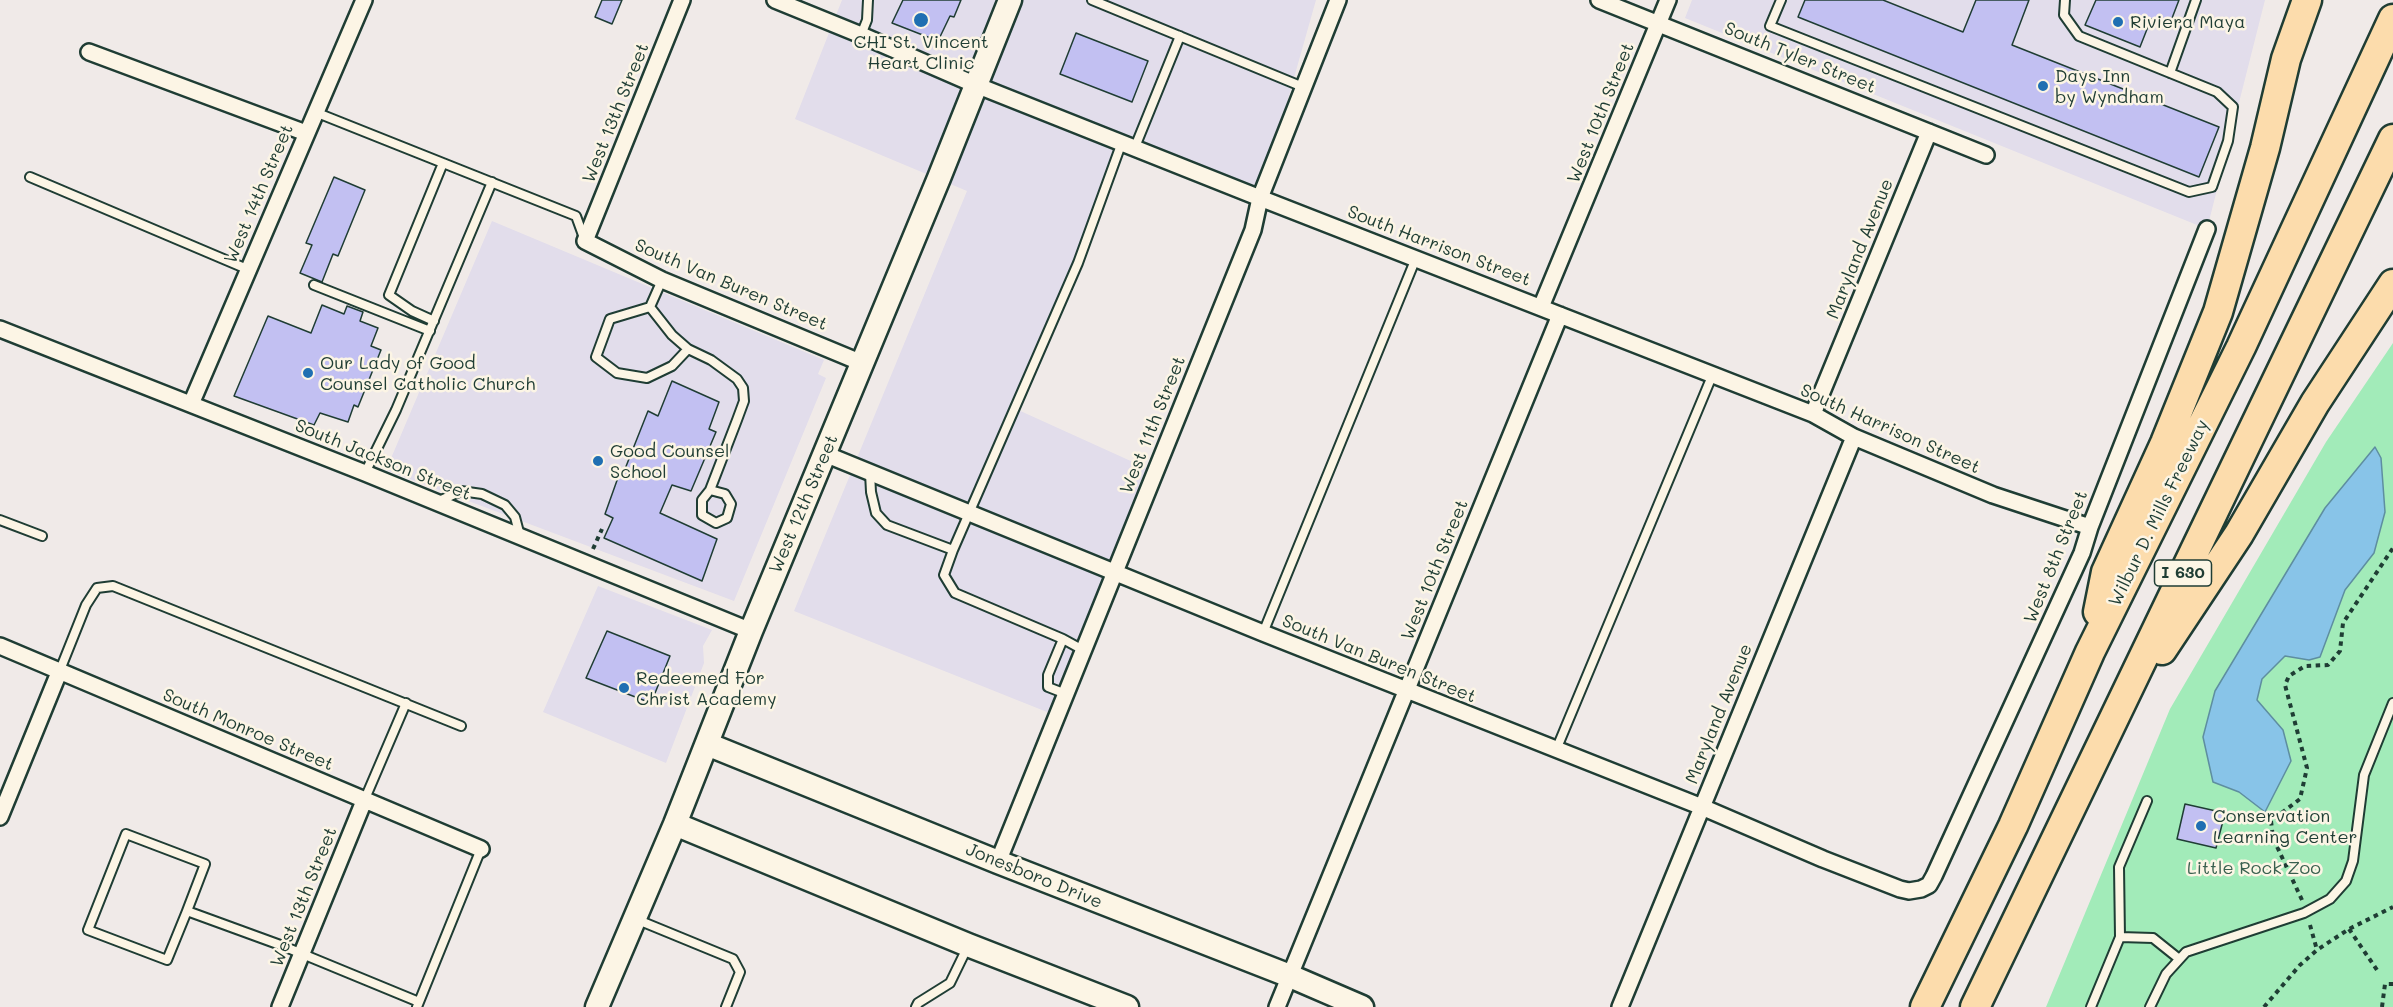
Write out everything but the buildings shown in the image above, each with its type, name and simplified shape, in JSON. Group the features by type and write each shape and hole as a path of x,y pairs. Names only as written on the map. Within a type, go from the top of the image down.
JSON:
{"highway":[{"path":"2286,59 2290,18 2288,0"},
{"path":"2090,652 2106,572 2165,443 2218,312 2265,148 2286,59 2307,0"},
{"name":"Wilbur D. Mills Freeway","path":"1925,1007 2013,826 2090,652 2241,347 2393,19"},
{"name":"I 630","path":"1975,1007 2393,139"},
{"path":"2099,747 2239,534 2315,403 2393,284"}],"street":[{"name":"West 14th Street","path":"191,404 364,0"},
{"name":"West 13th Street","path":"585,241 682,0"},
{"name":"South Harrison Street","path":"775,0 861,34 976,85 1813,414 1854,436 1993,495 2090,527"},
{"name":"West 12th Street","path":"597,1007 675,824 751,631 1011,0"},
{"name":"West 11th Street","path":"998,862 1252,230 1260,198 1338,0"},
{"name":"South Tyler Street","path":"1599,0 1659,22 1986,155"},
{"name":"West 10th Street","path":"1541,307 1668,0"},
{"path":"89,52 306,133"},
{"name":"Maryland Avenue","path":"1813,414 1929,132"},
{"name":"West 8th Street","path":"1921,889 1929,885 1934,876 2082,553 2090,527 2207,229"},
{"name":"South Van Buren Street","path":"585,241 662,280 862,363"},
{"name":"West 10th Street","path":"1277,1007 1560,315"},
{"name":"South Jackson Street","path":"0,329 365,473 751,631"},
{"name":"Maryland Avenue","path":"1620,1007 1854,436"},
{"name":"South Van Buren Street","path":"825,454 1406,691 1702,807 1823,859 1900,889 1909,891 1921,889"},
{"name":"South Monroe Street","path":"0,646 481,849"},
{"path":"0,817 4,794 60,670"},
{"name":"Jonesboro Drive","path":"707,744 998,862 1290,976 1362,1007"},
{"name":"West 13th Street","path":"280,1007 364,801"},
{"path":"675,824 968,945 1127,1007"}],"lane":[{"path":"861,34 867,20 868,0"},
{"path":"1092,0 1303,87"},
{"path":"1781,0 1770,26 2188,192 2212,187 2228,141 2233,107 2217,92 2079,36 2064,15 2065,0"},
{"path":"2170,73 2196,0"},
{"path":"1083,650 1063,639 955,593 944,575 1129,145 1180,36"},
{"path":"315,112 576,216 585,241"},
{"path":"434,321 412,311 389,295 442,163"},
{"path":"30,177 248,269"},
{"path":"365,473 396,410 492,182"},
{"path":"1263,633 1416,258"},
{"path":"662,280 650,307 610,319 596,357 617,373 647,378 672,366 688,349"},
{"path":"314,285 430,331"},
{"path":"650,307 672,335 688,349 711,360 737,379 742,388 744,401 710,490 702,500 702,515 716,523 727,518 731,504 725,494 710,490"},
{"path":"1556,750 1712,376"},
{"path":"870,473 871,492 876,513 887,525 953,550"},
{"path":"436,502 461,491 482,494 505,505 514,517 520,537"},
{"path":"0,520 42,536"},
{"path":"60,670 86,605 97,588 113,586 461,726"},
{"path":"1063,639 1048,675 1048,687 1066,694"},
{"path":"364,801 406,703"},
{"path":"2150,1007 2166,974 2178,958 2186,952 2307,912 2330,899 2346,881 2353,861 2364,776 2393,703"},
{"path":"2091,1007 2120,937 2119,867 2147,801"},
{"path":"126,834 205,864 187,911 167,960 88,930 126,834"},
{"path":"187,911 302,954 418,1004 481,849"},
{"path":"633,918 733,959 740,972 726,1007"},
{"path":"2120,937 2154,938 2178,958"},
{"path":"916,1007 918,1003 950,982 968,945"}],"path":[{"path":"595,545 602,529"},
{"path":"2317,950 2307,912 2273,838 2271,821 2300,799 2307,768 2285,685 2289,676 2305,666 2328,665 2340,651 2343,623 2388,559 2393,548"},
{"path":"2264,1007 2300,965 2317,950 2349,929 2393,907"},
{"path":"2349,929 2377,970"},
{"path":"2382,1007 2385,984 2393,984"}],"shaded area":[{"path":"842,0 1316,0 1260,198 1123,142 1016,409 1155,472 1057,716 794,611 967,191 795,119"},
{"path":"1692,0 2265,0 2207,229 1685,18"},
{"path":"492,221 824,360 818,374 826,378 734,601 386,470"},
{"name":"Redeemed For Christ Academy","path":"598,586 712,630 703,646 704,663 666,763 543,712"}],"green space":[{"name":"Little Rock Zoo","path":"2393,343 2393,1007 2046,1007 2170,709 2326,442"}],"water":[{"path":"2375,447 2381,458 2385,512 2374,553 2345,590 2320,657 2309,660 2285,656 2262,679 2257,700 2283,730 2291,761 2265,812 2239,792 2213,782 2203,737 2215,691 2325,508"}],"place":[{"name":"CHI St. Vincent Heart Clinic","path":"921,20"},
{"name":"Riviera Maya","path":"2118,22"},
{"name":"Days Inn by Wyndham","path":"2043,86"},
{"name":"Our Lady of Good Counsel Catholic Church","path":"308,373"},
{"name":"Good Counsel School","path":"598,461"},
{"name":"Redeemed For Christ Academy","path":"624,688"},
{"name":"Conservation Learning Center","path":"2201,826"}]}
